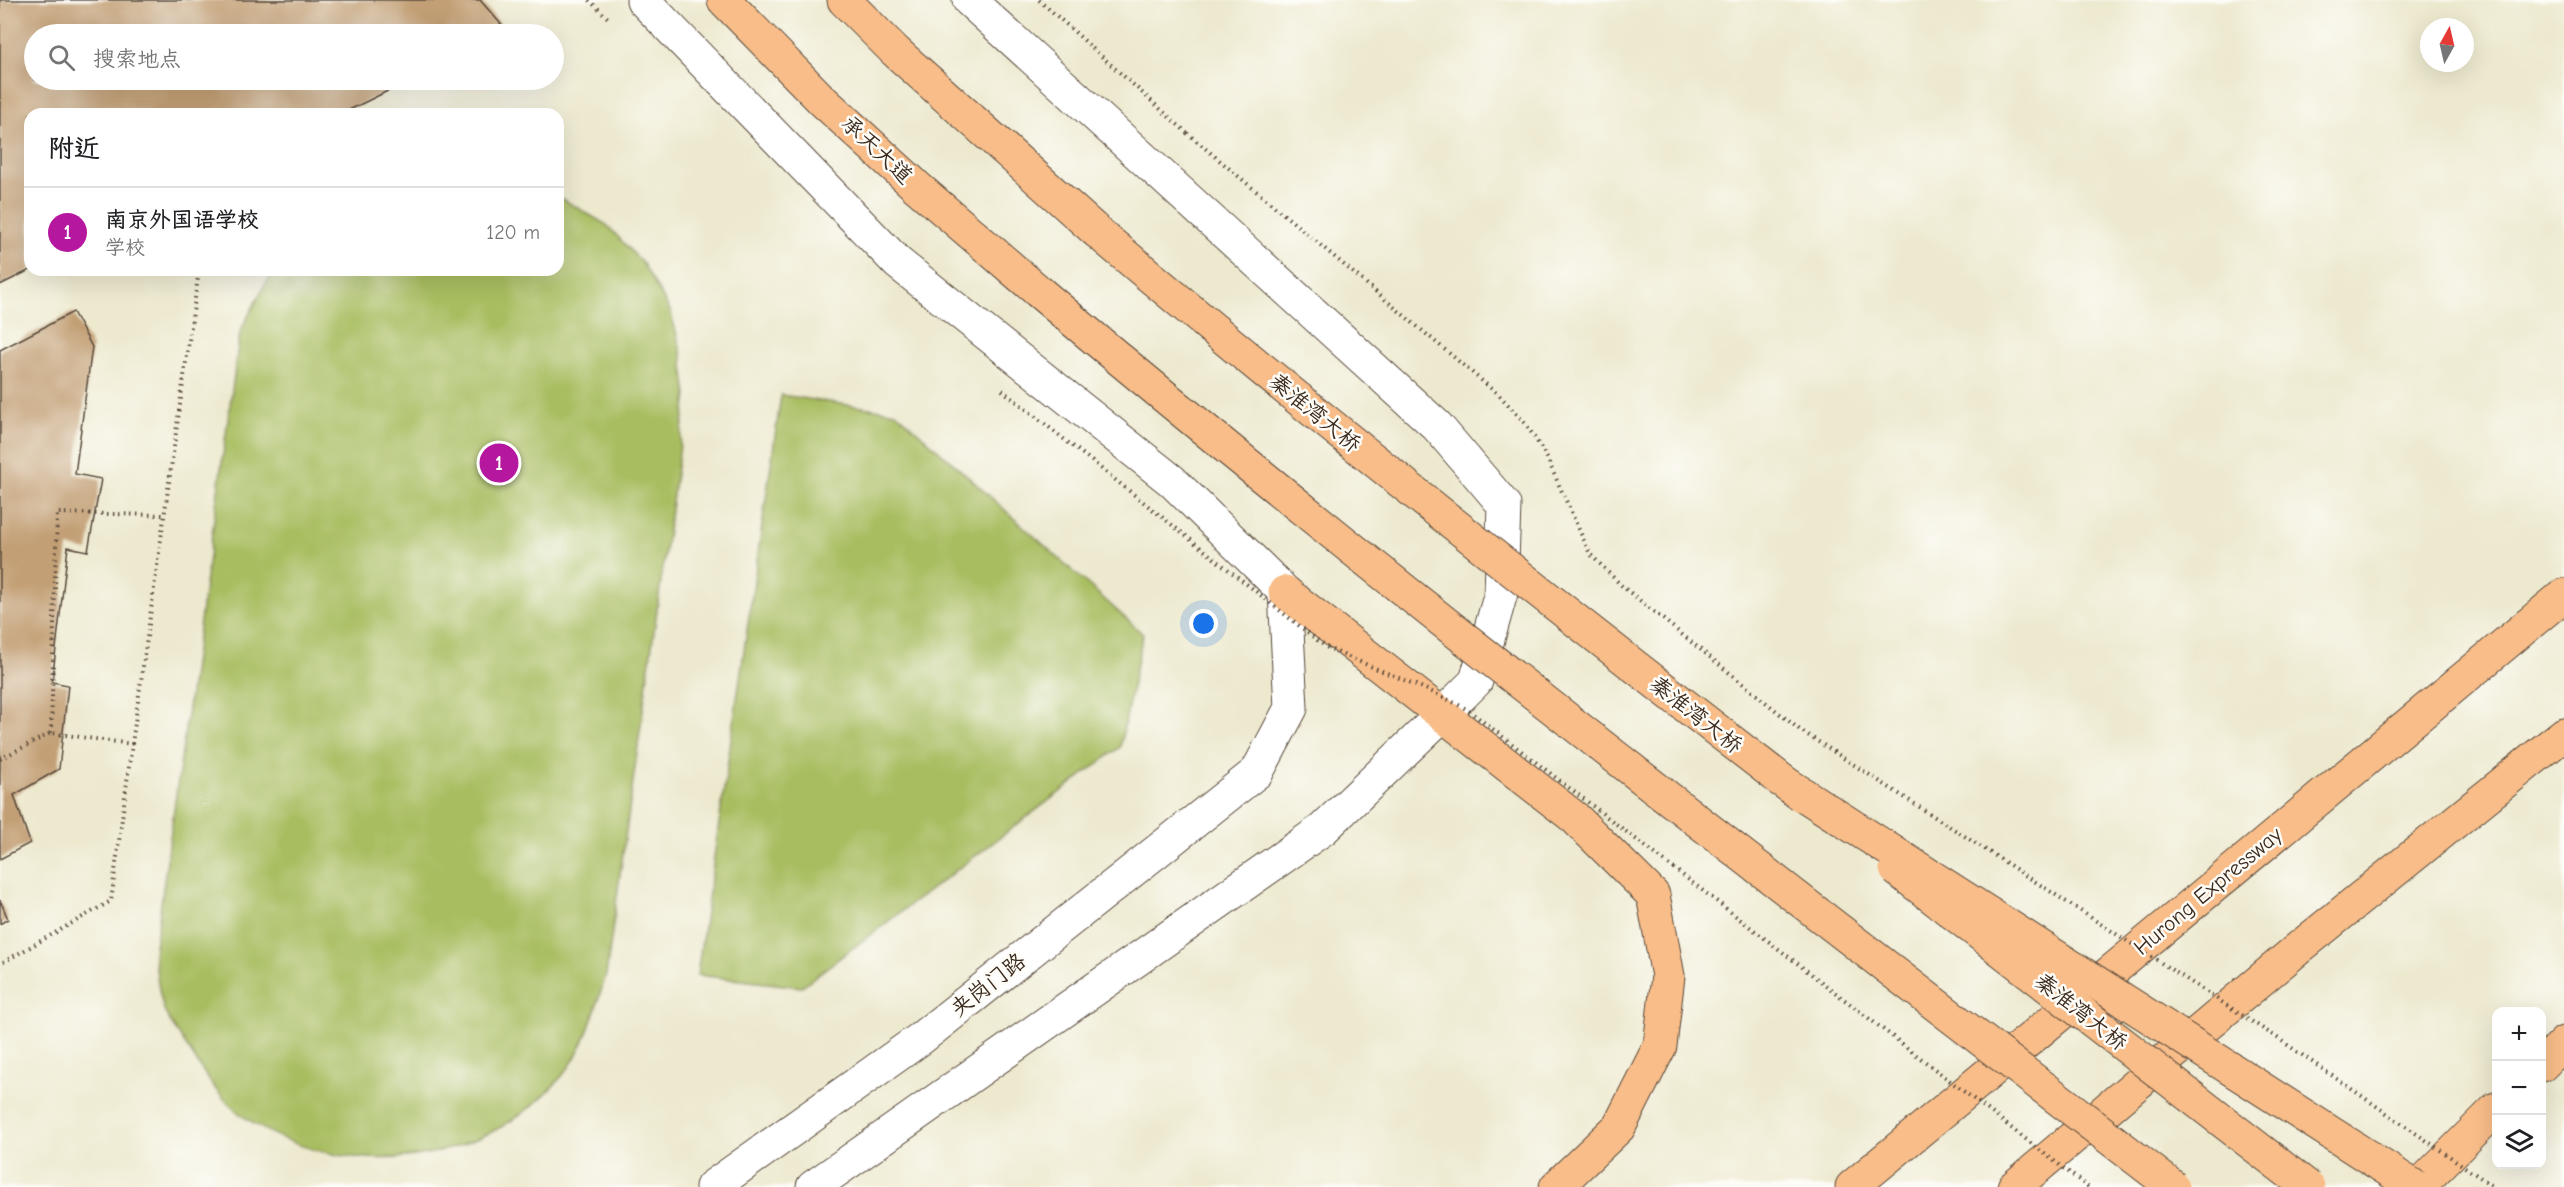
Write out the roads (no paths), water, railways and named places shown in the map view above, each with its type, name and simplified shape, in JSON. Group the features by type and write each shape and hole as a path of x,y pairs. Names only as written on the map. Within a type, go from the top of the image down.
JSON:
{"main road":[{"name":"承天大道","path":"724,0 831,108 1038,291 1197,425 1556,713 2172,1187"},
{"name":"秦淮湾大桥","path":"844,0 895,51 1095,230 1266,374 1608,647 2308,1187"},
{"path":"1285,592 1575,818 1653,895 1668,976 1660,1047 1619,1127 1556,1187"},
{"name":"Hurong Expressway","path":"1852,1187 2564,595"},
{"path":"2014,1187 2300,947 2564,734"},
{"path":"1779,779 2416,1187 2492,1113"},
{"path":"2545,1061 2564,1043"}],"street":[{"path":"643,0 898,263 1172,481 1285,592"},
{"path":"813,1187 1323,829 1476,681 1501,593 1503,505 1437,426 969,0"},
{"name":"夹岗门路","path":"712,1187 920,1039 1257,772 1291,708 1285,592"}],"place":[{"name":"南京外国语学校","path":"499,463"}]}
